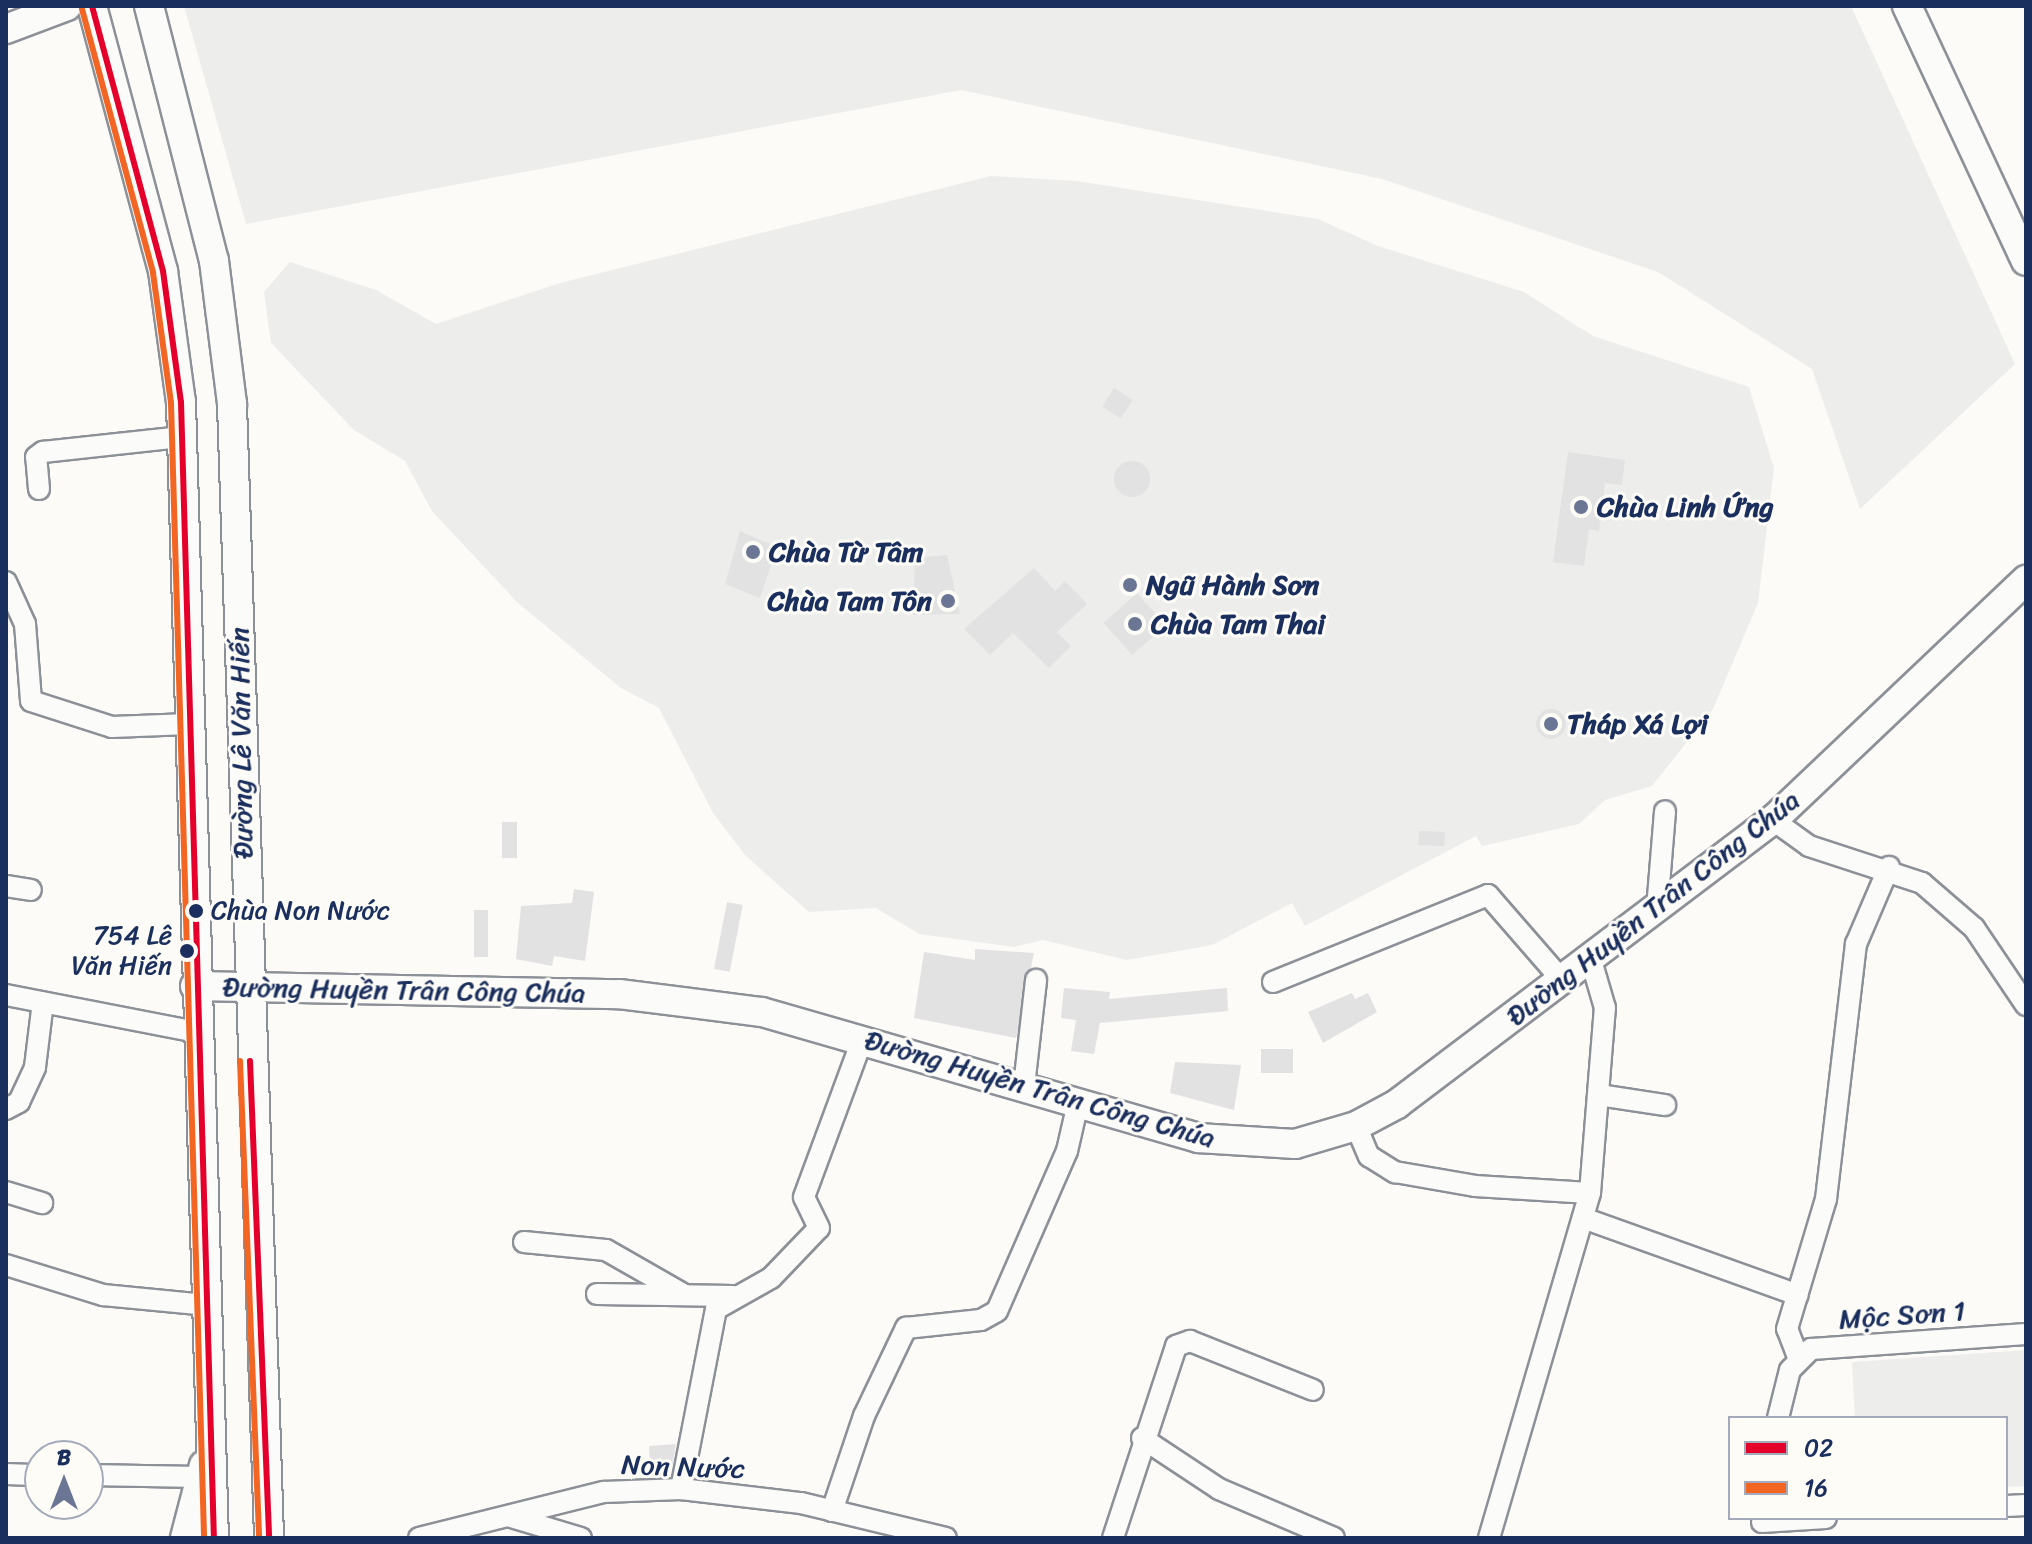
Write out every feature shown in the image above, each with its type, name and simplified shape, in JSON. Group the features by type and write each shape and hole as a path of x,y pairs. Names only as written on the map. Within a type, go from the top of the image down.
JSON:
{"main road":[{"path":"6,29 67,6"},
{"name":"Đường Lê Văn Hiến","path":"92,6 163,271 182,437 196,1032 214,1538"},
{"name":"Đường Lê Văn Hiến","path":"149,6 214,261 232,404 248,985 269,1538"},
{"path":"1907,6 2026,261"},
{"name":"Đường Huyền Trân Công Chúa","path":"195,986 619,994 762,1012 1078,1103 1236,1143 1295,1144 1356,1126 1397,1104 1773,820 2026,580"},
{"path":"185,1538 210,1446"}],"street":[{"path":"39,489 36,457 43,452 182,437"},
{"path":"6,582 25,624 31,701 112,727 189,724"},
{"path":"6,659 28,656"},
{"path":"1657,909 1665,811"},
{"path":"1773,820 1809,846 1889,867 1922,883 1974,928 2026,1005"},
{"path":"1779,1416 1794,1363 1787,1329 1826,1199 1856,944 1889,867"},
{"path":"6,886 31,890"},
{"path":"1273,982 1488,895 1562,980"},
{"path":"1489,1538 1590,1193 1605,1008 1591,960"},
{"path":"1024,1086 1036,980"},
{"path":"6,995 196,1032"},
{"path":"6,1109 19,1102 35,1067 43,1002"},
{"path":"681,1489 716,1309 734,1296 771,1278 819,1228 804,1197 862,1040"},
{"path":"1599,1095 1665,1105"},
{"path":"832,1511 864,1416 906,1328 981,1320 997,1311 1067,1151 1078,1103"},
{"path":"1356,1126 1369,1156 1395,1172 1475,1186 1590,1193"},
{"path":"6,1192 42,1203"},
{"path":"1583,1218 1798,1295"},
{"path":"524,1242 606,1250 685,1295"},
{"path":"6,1265 103,1295 206,1305"},
{"path":"597,1294 734,1296"},
{"name":"Mộc Sơn 1","path":"1794,1363 1811,1349 2026,1334"},
{"path":"1113,1538 1142,1438 1182,1342 1313,1390"},
{"path":"1142,1438 1219,1489 1334,1538"},
{"path":"104,1475 200,1477"},
{"name":"Non Nước","path":"419,1538 604,1492 681,1489 832,1511 946,1538"},
{"path":"511,1517 581,1538"},
{"path":"1762,1526 1810,1520"}],"shaded area":[{"path":"184,6 1851,6 2015,364 1860,509 1812,369 1658,272 1382,179 961,90 246,224"},
{"name":"Ngũ Hành Sơn","path":"991,176 1077,181 1318,219 1378,246 1524,292 1593,336 1749,387 1774,468 1758,603 1713,709 1652,786 1605,800 1579,824 1482,846 1476,836 1305,926 1292,903 1212,945 1127,960 1043,940 1014,947 919,934 876,908 809,912 745,855 713,813 659,708 621,688 518,603 432,511 405,461 354,430 271,343 264,292 290,262 376,290 436,324 560,283"},
{"path":"2026,1350 2026,1486 2008,1487 2008,1416 1855,1416 1852,1362"}],"building":[{"path":"1114,388 1133,400 1121,418 1102,407"},
{"name":"Chùa Linh Ứng","path":"1568,452 1625,460 1622,485 1605,483 1599,531 1589,529 1584,566 1553,562"},
{"path":"1132,461 1145,466 1150,479 1145,492 1132,497 1119,492 1114,479 1119,466"},
{"path":"740,531 777,547 760,598 725,584"},
{"path":"947,555 960,614 913,615 915,558"},
{"path":"1034,568 1055,591 1065,581 1087,604 1057,632 1071,646 1049,668 1013,633 990,655 964,629"},
{"name":"Chùa Tam Thai","path":"1137,593 1166,625 1132,655 1104,623"},
{"name":"Tháp Xá Lợi","path":"1551,709 1562,713 1566,724 1562,735 1551,739 1540,735 1536,724 1540,713"},
{"path":"502,822 517,822 517,858 502,858"},
{"path":"1419,831 1445,832 1444,846 1419,845"},
{"path":"574,889 594,892 585,961 554,956 552,966 516,959 521,906 572,903"},
{"path":"727,902 743,905 730,972 714,969"},
{"path":"474,910 488,910 488,957 474,957"},
{"path":"975,949 1034,953 1016,1038 914,1018 924,952 975,960"},
{"path":"1064,988 1110,992 1109,999 1227,988 1228,1011 1100,1023 1094,1054 1071,1051 1076,1020 1061,1018"},
{"path":"1352,993 1355,999 1368,993 1377,1012 1323,1043 1308,1012"},
{"path":"1261,1049 1293,1049 1293,1073 1261,1073"},
{"path":"1175,1062 1241,1065 1234,1110 1170,1093"},
{"path":"676,1444 672,1467 650,1468 649,1446"}],"transit line":[{"name":"02","path":"92,6 163,271 181,402 214,1538"},
{"name":"16","path":"82,9 153,273 171,403 204,1538"},
{"name":"16","path":"240,1061 259,1538"},
{"name":"02","path":"250,1061 269,1538"}],"place":[{"name":"Chùa Linh Ứng","path":"1581,507"},
{"name":"Chùa Từ Tâm","path":"753,552"},
{"name":"Ngũ Hành Sơn","path":"1130,585"},
{"name":"Chùa Tam Tôn","path":"948,601"},
{"name":"Chùa Tam Thai","path":"1135,624"},
{"name":"Tháp Xá Lợi","path":"1551,724"},
{"name":"Chùa Non Nước","path":"196,911"},
{"name":"754 Lê Văn Hiến","path":"187,951"}]}
